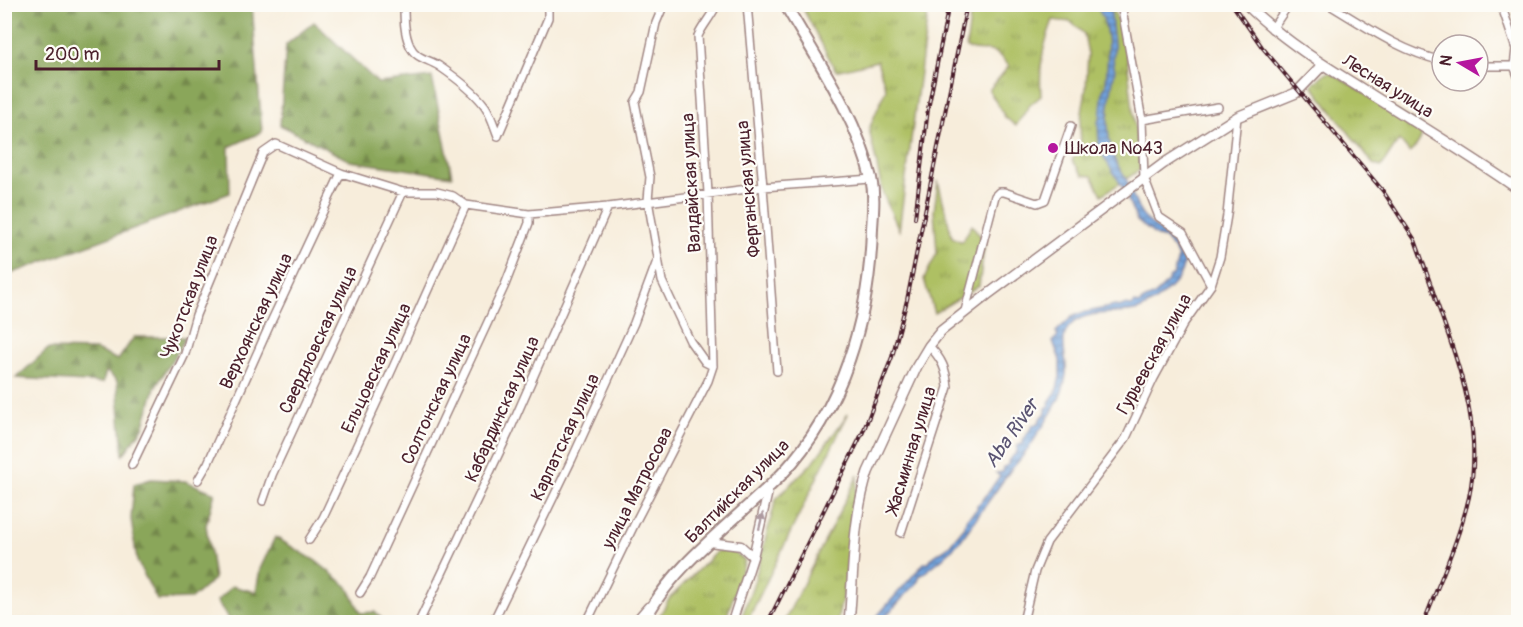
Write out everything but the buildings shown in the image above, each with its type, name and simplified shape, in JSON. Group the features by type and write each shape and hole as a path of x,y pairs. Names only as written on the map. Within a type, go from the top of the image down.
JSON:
{"main road":[{"name":"Балтийская улица","path":"644,622 662,590 782,473 807,442 828,410 852,355 870,273 873,198 871,179 849,115 785,4"},
{"name":"Лесная улица","path":"1246,4 1272,29 1323,64 1518,189"},
{"path":"849,622 858,513 863,488 868,472 928,346 941,331 965,311 1162,164 1237,117 1296,93 1323,64"}],"street":[{"path":"404,4 409,45 417,56 437,65 485,105 498,136 548,18 548,4"},
{"name":"Карпатская улица","path":"664,4 656,23 641,92 635,102 650,177 648,200 662,281 690,341 705,362 713,366"},
{"name":"Валдайская улица","path":"713,366 708,193 698,36 717,4"},
{"name":"Ферганская улица","path":"747,4 777,371"},
{"name":"Гурьевская улица","path":"1121,4 1142,120 1142,180 1159,217 1183,233 1210,285"},
{"path":"1272,29 1289,4"},
{"path":"1329,4 1388,40 1430,58"},
{"path":"1501,4 1516,49 1514,66 1518,76"},
{"path":"1490,66 1514,66"},
{"path":"1142,120 1218,106"},
{"name":"Гурьевская улица","path":"1023,622 1035,571 1047,542 1126,438 1154,378 1184,323 1210,285 1220,257 1227,215 1237,117"},
{"path":"965,311 995,196 999,192 1004,192 1037,203 1045,200 1071,126"},
{"name":"Чукотская улица","path":"132,465 185,354 196,315 263,153 276,144 341,173"},
{"path":"341,173 403,192 437,192 453,196 466,205 529,214 608,207 648,200 763,187 871,179"},
{"name":"Верхоянская улица","path":"198,480 208,463 270,322 341,173"},
{"name":"Свердловская улица","path":"263,501 272,476 403,192"},
{"name":"Ельцовская улица","path":"309,540 323,518 386,385 466,205"},
{"name":"Кабардинская улица","path":"419,622 509,432 608,207"},
{"name":"Солтонская улица","path":"360,593 370,577 506,285 529,223 529,214"},
{"name":"Карпатская улица","path":"493,622 572,459 634,323 657,261"},
{"name":"Жасминная улица","path":"901,533 948,387 946,369 939,356 928,346"},
{"name":"улица Матросова","path":"587,622 708,381 713,366"},
{"path":"732,622 753,557 769,485"},
{"path":"709,542 741,546 753,557"},
{"path":"635,622 662,590"}],"green space":[{"path":"5,4 252,5 262,132 229,147 230,193 5,276"},
{"path":"801,5 929,5 899,230 883,194 869,129 886,89 877,61 836,71"},
{"path":"972,5 1112,5 1125,41 1140,170 1102,195 1092,176 1083,175 1072,160 1081,147 1080,125 1086,89 1088,54 1084,34 1071,22 1053,20 1042,57 1041,96 1029,106 1016,126 1005,117 989,90 1009,66 992,51 966,48"},
{"path":"314,22 378,83 432,77 452,176 350,161 280,125 286,45"},
{"path":"1330,72 1422,126 1421,138 1410,153 1399,140 1381,167 1373,164 1312,85"},
{"path":"938,181 952,237 962,242 972,225 985,242 979,286 934,313 924,279 937,253 934,211"},
{"path":"134,337 186,337 155,388 143,428 123,455 117,381 106,371 103,383 16,378 48,349 96,350 118,360"},
{"path":"848,414 747,622 740,622 755,579 776,499 814,461"},
{"path":"858,475 844,590 837,622 784,622"},
{"path":"151,479 185,481 215,493 206,525 214,579 191,599 157,600 137,561 131,519 134,484"},
{"path":"275,537 316,561 348,587 361,613 375,612 385,622 230,622 217,601 232,586 256,592 260,569"},
{"path":"717,551 733,551 745,561 725,622 656,622 669,599"}],"water":[{"path":"1095,5 1105,5 1111,10 1115,69 1108,133 1113,155 1140,212 1180,249 1183,256 1181,273 1166,292 1139,310 1088,316 1068,328 1064,340 1066,374 1063,389 1031,445 961,540 919,577 918,582 880,622 872,622 924,563 929,563 930,559 949,546 965,526 966,519 977,509 977,505 1000,476 996,473 1003,472 1004,467 1009,464 1008,461 1017,452 1017,446 1024,443 1023,440 1033,425 1039,423 1046,413 1046,408 1050,405 1049,402 1056,392 1060,377 1060,360 1053,341 1058,336 1056,332 1072,317 1081,313 1139,304 1153,296 1173,276 1178,258 1175,251 1165,239 1158,237 1137,221 1122,186 1103,156 1099,144 1098,121 1103,90 1106,86 1108,44 1101,13"}],"railway":[{"path":"915,218 928,109 949,4"},
{"path":"768,622 863,432 892,357 907,300 967,4"},
{"path":"1232,4 1262,47 1383,191 1415,240 1458,365 1472,430 1473,452 1469,497 1460,529 1424,622"}],"place":[{"name":"Школа №43","path":"1053,148"}],"water label":[{"name":"Aba River","path":"1011,433"}]}
